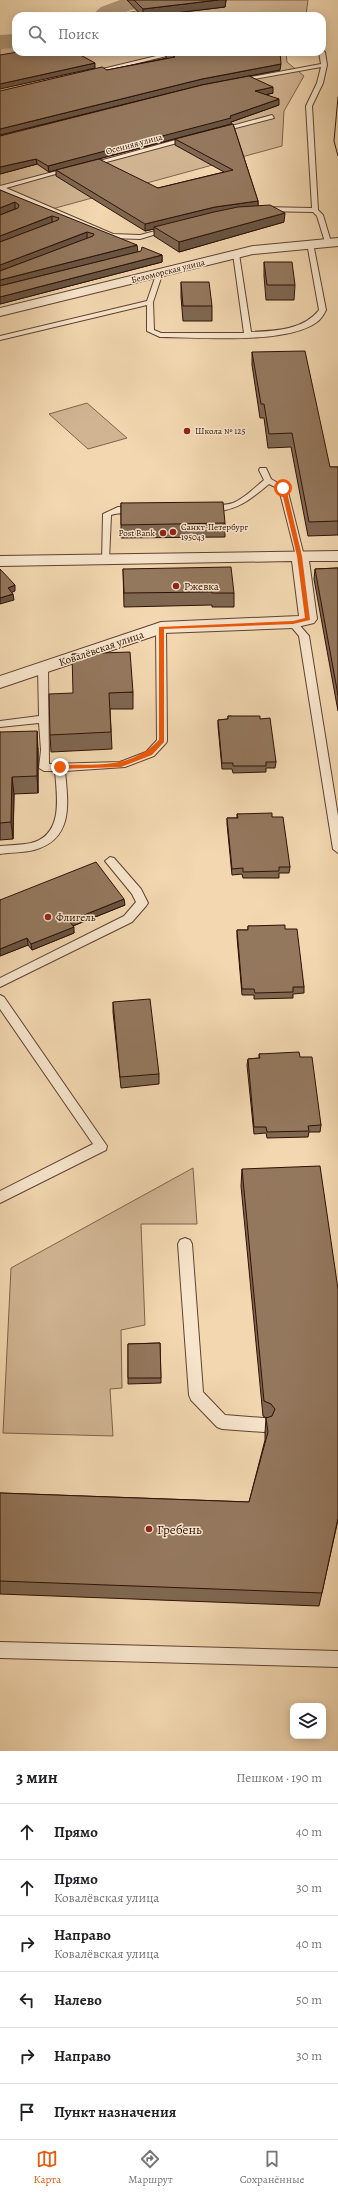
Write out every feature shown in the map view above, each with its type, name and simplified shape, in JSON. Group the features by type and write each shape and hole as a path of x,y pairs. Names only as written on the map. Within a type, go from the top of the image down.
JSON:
{"street":[{"name":"Беломорская улица","path":"0,312 253,250 310,243 333,242"},
{"name":"Ковалёвская улица","path":"0,682 161,628 293,623 308,619 300,556"},
{"path":"0,561 338,556"}],"lane":[{"path":"90,73 163,56"},
{"path":"323,56 324,65 320,82 309,106 315,210 320,215 333,242"},
{"path":"230,82 324,65"},
{"path":"211,133 272,117"},
{"name":"Осенняя улица","path":"83,166 196,137"},
{"path":"0,188 76,168"},
{"path":"0,188 112,236 125,238 140,237 173,229"},
{"path":"251,210 277,208 315,210"},
{"path":"160,272 150,302 151,332 160,335 274,333 297,328 315,320 323,310 310,243"},
{"path":"236,254 248,334"},
{"path":"0,338 150,302"},
{"path":"263,470 268,480 283,488 300,556"},
{"path":"201,509 223,509 239,505 268,480"},
{"path":"105,560 107,514 118,510 148,509"},
{"path":"293,623 304,636 338,849"},
{"path":"43,668 44,768 121,765 150,754 162,741 161,628"},
{"path":"0,724 44,719"},
{"path":"0,850 37,846 53,835 62,822 60,767"},
{"path":"0,983 128,919 142,903 137,892 110,862"},
{"path":"0,1000 101,1146 0,1197"},
{"path":"185,1244 196,1395 222,1422 264,1425"},
{"path":"0,1650 338,1659"}],"shaded area":[{"path":"209,0 308,0 306,12 130,12"},
{"path":"12,45 12,56 286,56 287,62 304,76 284,111 282,146 41,212 0,194 0,46"},
{"path":"87,403 127,438 88,449 49,414"},
{"path":"193,1168 197,1224 141,1224 145,1325 121,1330 122,1388 110,1389 113,1436 3,1433 11,1268"}],"building":[{"path":"134,0 218,0 143,9"},
{"path":"12,53 12,56 82,56 95,63 0,84 0,55"},
{"path":"173,56 280,56 281,64 202,79 0,129 0,91 102,67 107,70 175,57"},
{"path":"249,76 273,87 255,91 279,99 230,116 231,118 48,166 36,159 0,167 0,136 202,85"},
{"path":"233,124 258,201 215,207 145,224 56,170 99,159 158,188 233,170 175,139"},
{"path":"0,190 137,245 0,280 0,271 93,236 94,234 87,232 0,265 0,242 58,220 59,218 52,216 0,236 0,215 18,208 19,205 15,202 0,208"},
{"path":"270,205 285,213 179,242 154,227 238,207"},
{"path":"142,247 162,255 0,297 0,286 141,251"},
{"path":"264,262 292,262 295,285 267,285"},
{"path":"181,282 209,282 212,306 183,306"},
{"path":"305,351 330,467 338,467 338,521 309,522 292,433 269,434 264,404 261,404 252,352"},
{"path":"223,502 225,523 121,525 121,503"},
{"path":"231,567 234,593 124,593 123,569"},
{"path":"338,568 338,695 315,569"},
{"path":"0,569 15,585 8,588 13,594 0,598"},
{"path":"130,652 133,692 109,693 111,732 50,735 49,694 73,693 72,654"},
{"path":"228,716 260,716 260,719 270,718 276,762 266,762 266,766 233,766 233,763 222,763 218,720 228,719"},
{"path":"37,731 37,776 12,777 11,822 0,823 0,732"},
{"path":"272,813 272,817 283,817 290,867 279,867 279,871 243,872 243,868 232,869 227,818 238,818 237,814"},
{"name":"Флигель","path":"96,862 124,899 69,921 74,927 31,944 27,938 0,949 0,900"},
{"path":"285,925 285,929 297,929 304,987 293,987 293,992 255,993 254,989 242,989 237,930 248,930 248,926"},
{"path":"150,999 159,1074 120,1077 113,1002"},
{"path":"299,1052 300,1057 312,1057 321,1125 308,1126 309,1131 267,1132 266,1127 254,1127 248,1059 260,1058 259,1054"},
{"path":"320,1166 338,1289 338,1518 322,1593 0,1581 0,1493 249,1502 268,1432 266,1418 272,1416 275,1409 271,1404 264,1401 242,1169"},
{"path":"160,1343 161,1378 128,1378 128,1344"}],"waterway":[{"path":"108,12 123,5 164,0"},
{"path":"0,42 12,41"}],"tram line":[{"path":"338,97 334,141 338,156"}],"place":[{"name":"Школа № 125","path":"187,431"},
{"name":"Санкт-Петербург 195043","path":"173,532"},
{"name":"Post Bank","path":"163,533"},
{"name":"Ржевка","path":"176,586"},
{"name":"Флигель","path":"48,917"},
{"name":"Гребень","path":"149,1529"}],"route":[{"path":"60,767 121,765 150,754 162,741 161,628 293,623 308,619 300,556 283,488"}]}
